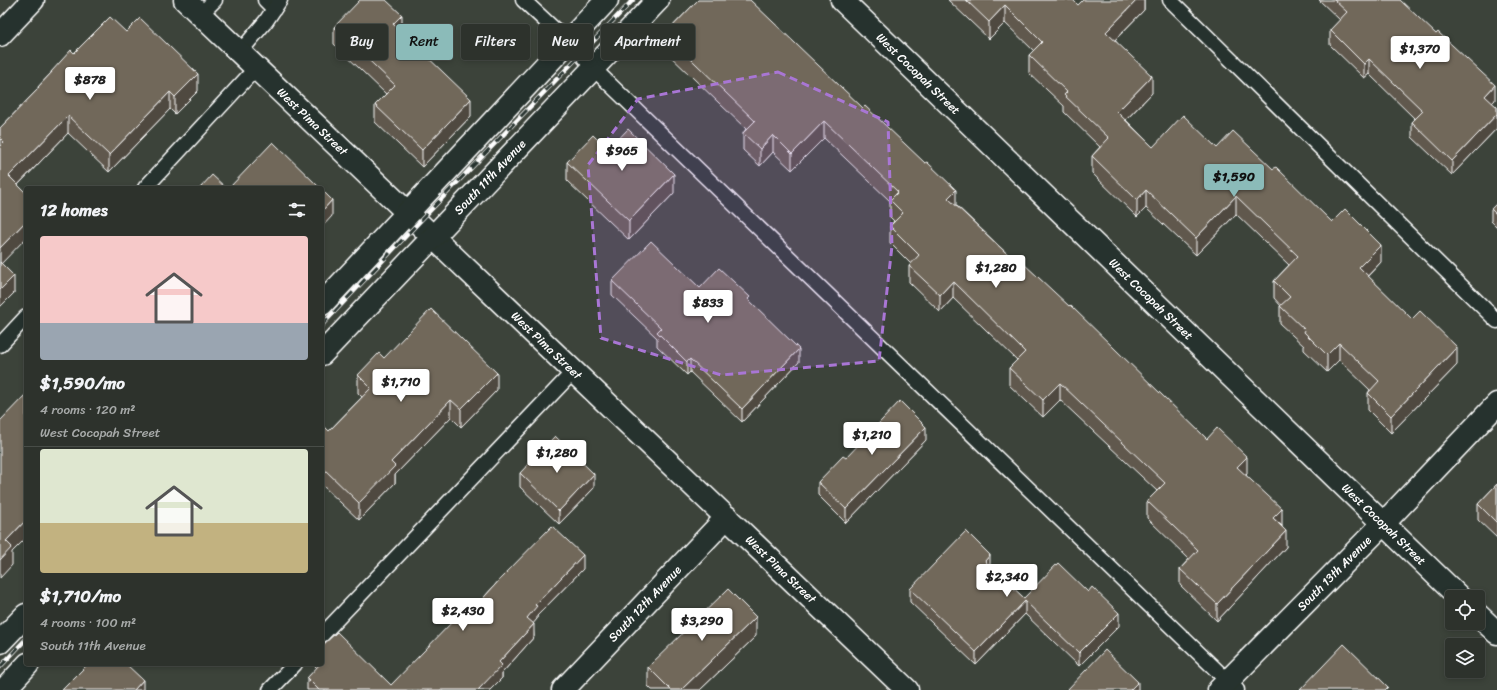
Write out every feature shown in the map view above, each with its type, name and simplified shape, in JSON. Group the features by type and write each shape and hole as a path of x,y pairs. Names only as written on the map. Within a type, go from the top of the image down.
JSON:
{"street":[{"path":"0,36 33,0"},
{"path":"584,24 607,0"},
{"name":"South 11th Avenue","path":"324,352 658,0"},
{"name":"West Cocopah Street","path":"842,0 1452,590"},
{"name":"West Pima Street","path":"200,5 240,52 256,68 908,690"},
{"path":"324,302 409,213 550,60"},
{"name":"South 13th Avenue","path":"1228,687 1497,404"},
{"name":"South 12th Avenue","path":"563,690 727,517"},
{"path":"0,642 24,617"},
{"path":"1485,622 1497,633"},
{"path":"4,690 26,666"}],"lane":[{"path":"523,0 548,24"},
{"path":"1170,0 1497,321"},
{"path":"240,52 266,21 273,3"},
{"path":"586,60 1228,687"},
{"path":"147,186 256,68"},
{"path":"0,345 24,319"},
{"path":"324,633 574,371"},
{"path":"270,690 293,666"}],"highlighted area":[{"path":"778,72 888,122 892,246 879,361 721,375 601,338 588,165 638,99"}],"building":[{"path":"360,0 386,0 402,15 393,24 396,27 396,60 430,60 471,99 422,150 375,105 395,85 369,60 388,60 388,24 337,24"},
{"path":"698,0 750,0 863,108 865,106 925,163 927,162 956,190 948,198 1020,266 1023,263 1069,306 1070,305 1207,439 1217,428 1247,457 1237,467 1282,509 1273,518 1286,531 1217,604 1180,569 1198,550 1147,501 1165,483 1060,383 1043,400 1009,368 1025,352 953,281 940,295 909,266 919,255 890,226 903,213 890,200 898,192 824,121 792,154 773,135 760,149 743,133 755,121 692,60 695,60 695,24 675,24"},
{"path":"966,0 1073,0 1078,5 1083,0 1137,0 1106,32 1152,76 1117,112 1153,147 1183,115 1217,148 1233,131 1273,169 1276,167 1332,222 1345,209 1381,245 1359,267 1412,319 1420,311 1457,347 1391,416 1368,393 1379,381 1339,343 1327,355 1304,332 1305,330 1280,306 1290,297 1274,281 1298,256 1236,196 1196,238 1146,190 1137,200 1092,156 1109,138 1064,95 1067,92 1029,55 1042,42 1005,5 989,22"},
{"path":"1334,0 1400,0 1436,34 1438,32 1495,85 1485,96 1497,107 1497,114 1452,161 1412,122 1423,111 1369,59 1364,64 1330,30 1347,12"},
{"path":"110,17 126,32 140,18 198,74 175,97 170,92 109,155 68,116 9,176 24,191 24,223 0,248 0,146 4,142 0,138 0,128 39,88 38,87 71,50 74,53"},
{"path":"628,129 674,174 629,221 567,162 593,135 608,150"},
{"path":"273,142 318,186 231,186"},
{"path":"212,175 224,186 202,186"},
{"path":"324,192 332,200 324,209"},
{"path":"1497,203 1497,215 1491,209"},
{"path":"651,241 700,288 719,268 750,297 748,299 799,349 742,409 690,359 687,362 657,332 661,328 612,281"},
{"path":"0,262 14,276 0,290"},
{"path":"431,309 497,373 461,409 451,400 391,462 395,466 359,503 324,469 324,426 329,431 371,388 358,375 379,353 384,358"},
{"path":"24,396 24,522 6,541 12,547 0,560 0,421"},
{"path":"900,401 926,427 846,509 818,482 843,456 846,458"},
{"path":"555,436 594,474 559,511 520,473"},
{"path":"1497,484 1497,523 1478,504"},
{"path":"552,526 583,555 535,605 537,606 527,618 534,624 499,662 502,665 478,690 319,690 307,678 318,666 324,666 324,644 337,632 391,685 455,619 460,624 503,576"},
{"path":"966,531 990,555 985,561 1024,598 1058,563 1088,592 1092,587 1119,613 1079,653 1025,601 976,652 910,589"},
{"path":"728,589 756,617 681,690 671,690 648,667"},
{"path":"1344,644 1388,687 1385,690 1300,690"},
{"path":"1105,650 1138,682 1130,690 1067,690"},
{"path":"86,666 128,666 143,680 134,690 62,690"}],"railway":[{"path":"324,323 633,0"},
{"path":"0,667 24,641"}]}
